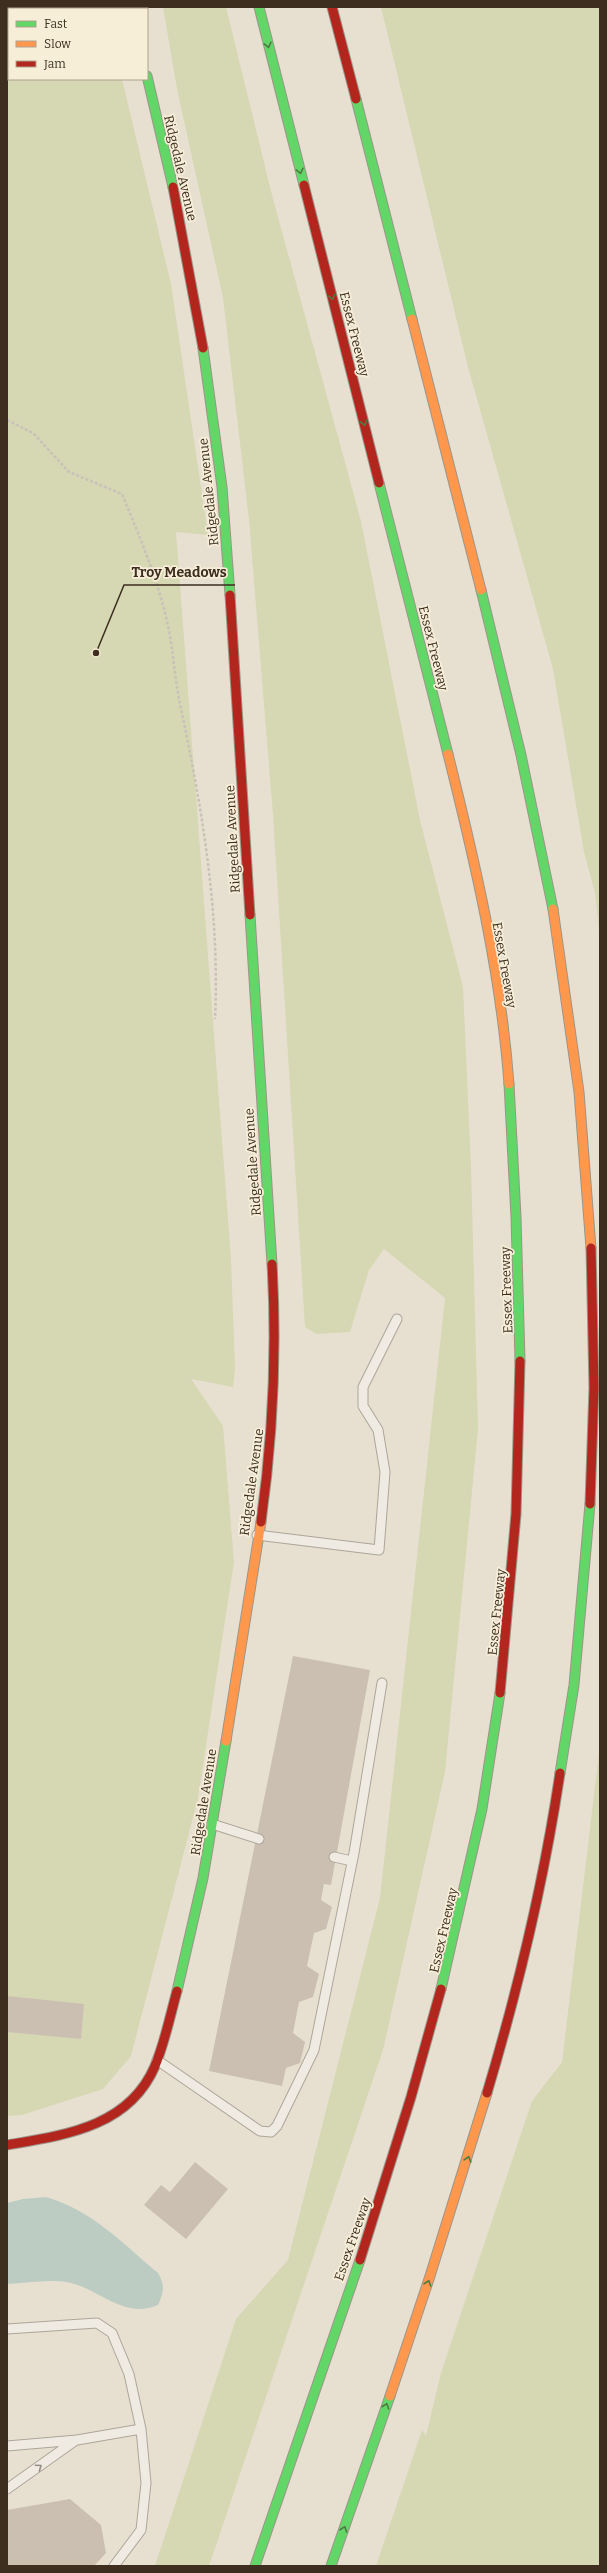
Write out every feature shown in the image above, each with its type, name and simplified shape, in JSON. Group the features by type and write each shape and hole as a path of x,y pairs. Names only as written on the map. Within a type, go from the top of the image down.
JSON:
{"main road":[{"name":"Essex Freeway","path":"255,2566 403,2131 432,2032 460,1919 483,1805 499,1703 512,1585 519,1485 522,1395 511,1111 504,1034 494,970 474,869 434,698 258,7"},
{"path":"331,2566 442,2241 488,2093 516,1993 541,1880 560,1779 573,1684 585,1574 591,1449 593,1324 589,1212 580,1097 568,994 544,855 511,708 332,7"},
{"name":"Ridgedale Avenue","path":"7,2145 68,2135 104,2121 135,2099 143,2089 157,2060 184,1967 204,1875 272,1431 276,1328 229,571 222,487 198,312 174,191 148,80"}],"lane":[{"path":"257,1536 378,1550 386,1472 378,1430 363,1406 362,1387 397,1319"},
{"path":"157,2060 260,2131 271,2132 277,2126 314,2050 352,1861 382,1683"},
{"path":"212,1824 259,1839"},
{"path":"334,1857 352,1861"},
{"path":"7,2330 98,2323 112,2333 129,2374 141,2429 146,2483 141,2530 114,2566"},
{"path":"7,2446 77,2440 141,2429"},
{"path":"7,2489 77,2440"}],"path":[{"path":"7,420 32,433 69,472 122,494 148,556 166,618 177,690 204,823 217,973 215,1019"}],"green space":[{"path":"7,7 105,7 8,8 8,80 122,80 171,284 208,535 176,532 231,1259 235,1369 233,1387 191,1379 223,1426 234,1562 198,1798 131,2056 103,2089 22,2115 7,2116"},
{"path":"163,7 226,7 272,195 361,521 420,820 463,987 471,1166 478,1429 445,1772 383,2050 209,2566 155,2566 236,2319 288,2260 380,1898 445,1298 384,1249 369,1270 350,1332 316,1334 305,1327 273,815 249,520 223,298 177,89"},
{"path":"381,7 600,7 600,939 595,893 584,852 553,669 468,367"},
{"path":"600,1745 600,2566 376,2566 422,2430 426,2436 441,2373 532,2101 562,2062"}],"shaded area":[{"path":"46,2197 78,2210 92,2219 119,2239 158,2273 162,2281 163,2289 158,2305 145,2309 134,2309 122,2306 78,2285 59,2281 7,2284 7,2203 23,2199"}],"building":[{"path":"293,1656 370,1670 331,1885 324,1884 321,1900 332,1907 326,1929 314,1933 307,1966 319,1974 313,1997 299,2002 293,2033 305,2042 300,2063 286,2068 282,2086 209,2071"},
{"path":"7,1996 84,2004 81,2039 7,2032"},
{"path":"195,2162 228,2189 186,2239 144,2205 161,2185 170,2192"},
{"path":"70,2499 101,2525 106,2553 94,2566 7,2566 7,2510"}],"traffic: fast":[{"path":"259,7 304,185"},
{"path":"148,80 173,187"},
{"path":"356,99 412,319"},
{"path":"203,348 222,487 230,595"},
{"path":"379,483 448,754"},
{"path":"481,590 521,755 553,909"},
{"path":"250,915 272,1264"},
{"path":"509,1084 516,1217 520,1361"},
{"path":"560,1773 574,1685 590,1504"},
{"path":"441,1989 482,1809 500,1693"},
{"path":"177,1991 203,1878 226,1741"},
{"path":"255,2566 360,2260"},
{"path":"331,2566 390,2396"}],"traffic: slow":[{"path":"412,319 481,590"},
{"path":"448,754 486,918 500,1001 509,1084"},
{"path":"553,909 579,1092 591,1248"},
{"path":"226,1741 261,1522"},
{"path":"390,2396 430,2276 487,2093"}],"traffic: jam":[{"path":"332,7 356,99"},
{"path":"304,185 379,483"},
{"path":"173,187 203,348"},
{"path":"230,595 250,915"},
{"path":"590,1504 594,1388 591,1248"},
{"path":"261,1522 273,1393 274,1329 272,1264"},
{"path":"500,1693 516,1514 520,1361"},
{"path":"487,2093 520,1975 546,1854 560,1773"},
{"path":"360,2260 411,2097 441,1989"},
{"path":"7,2145 51,2137 93,2125 112,2115 129,2103 144,2086 159,2057 177,1991"}],"place":[{"name":"Troy Meadows","path":"96,653"}]}
